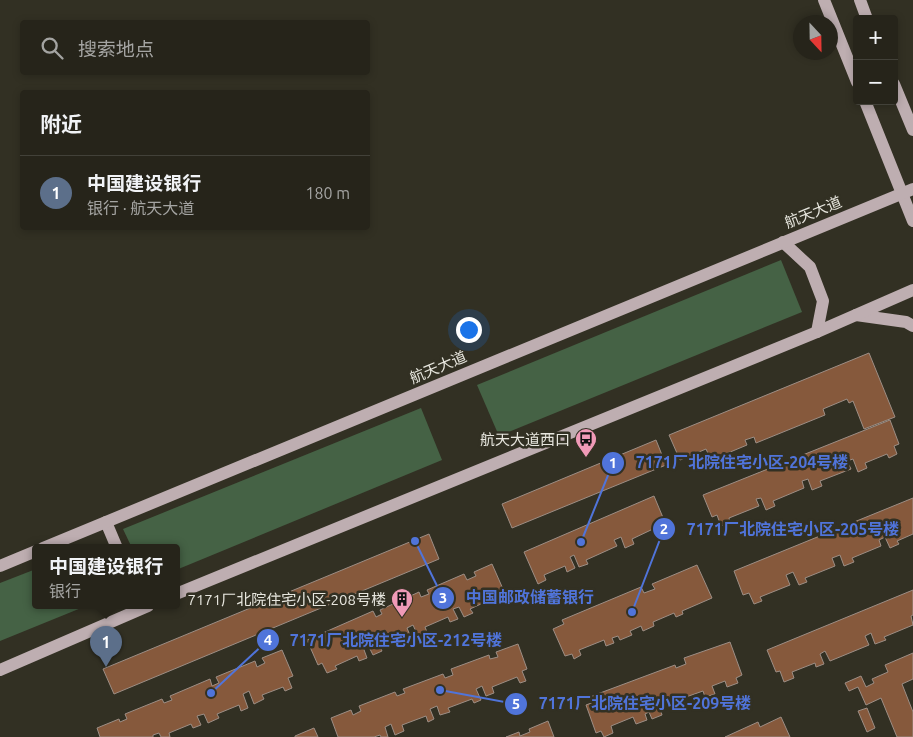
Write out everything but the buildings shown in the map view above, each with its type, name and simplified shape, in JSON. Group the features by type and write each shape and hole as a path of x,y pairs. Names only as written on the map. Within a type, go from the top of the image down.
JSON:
{"main road":[{"path":"824,0 853,72"},
{"path":"860,0 866,15"},
{"path":"898,94 913,130"},
{"path":"866,105 907,191 913,221"},
{"name":"航天大道","path":"53,544 907,191"},
{"path":"783,242 810,267 823,301 817,332"},
{"path":"180,592 817,332 913,290"},
{"path":"856,314 906,322 913,326"},
{"path":"106,522 115,544"},
{"path":"0,566 32,553"},
{"path":"0,670 139,609"}],"green space":[{"path":"781,260 802,312 499,436 477,385"},
{"path":"421,408 442,460 180,568 180,544 130,544 123,529"},
{"path":"32,571 32,609 79,609 0,641 0,583"}],"place":[{"name":"航天大道西口","path":"586,458"},
{"name":"中国邮政储蓄银行","path":"415,541"},
{"name":"7171厂北院住宅小区-204号楼","path":"581,542"},
{"name":"7171厂北院住宅小区-205号楼","path":"632,612"},
{"name":"7171厂北院住宅小区-208号楼","path":"402,618"},
{"name":"中国建设银行","path":"106,667"},
{"name":"7171厂北院住宅小区-209号楼","path":"440,690"},
{"name":"7171厂北院住宅小区-212号楼","path":"211,693"}]}
